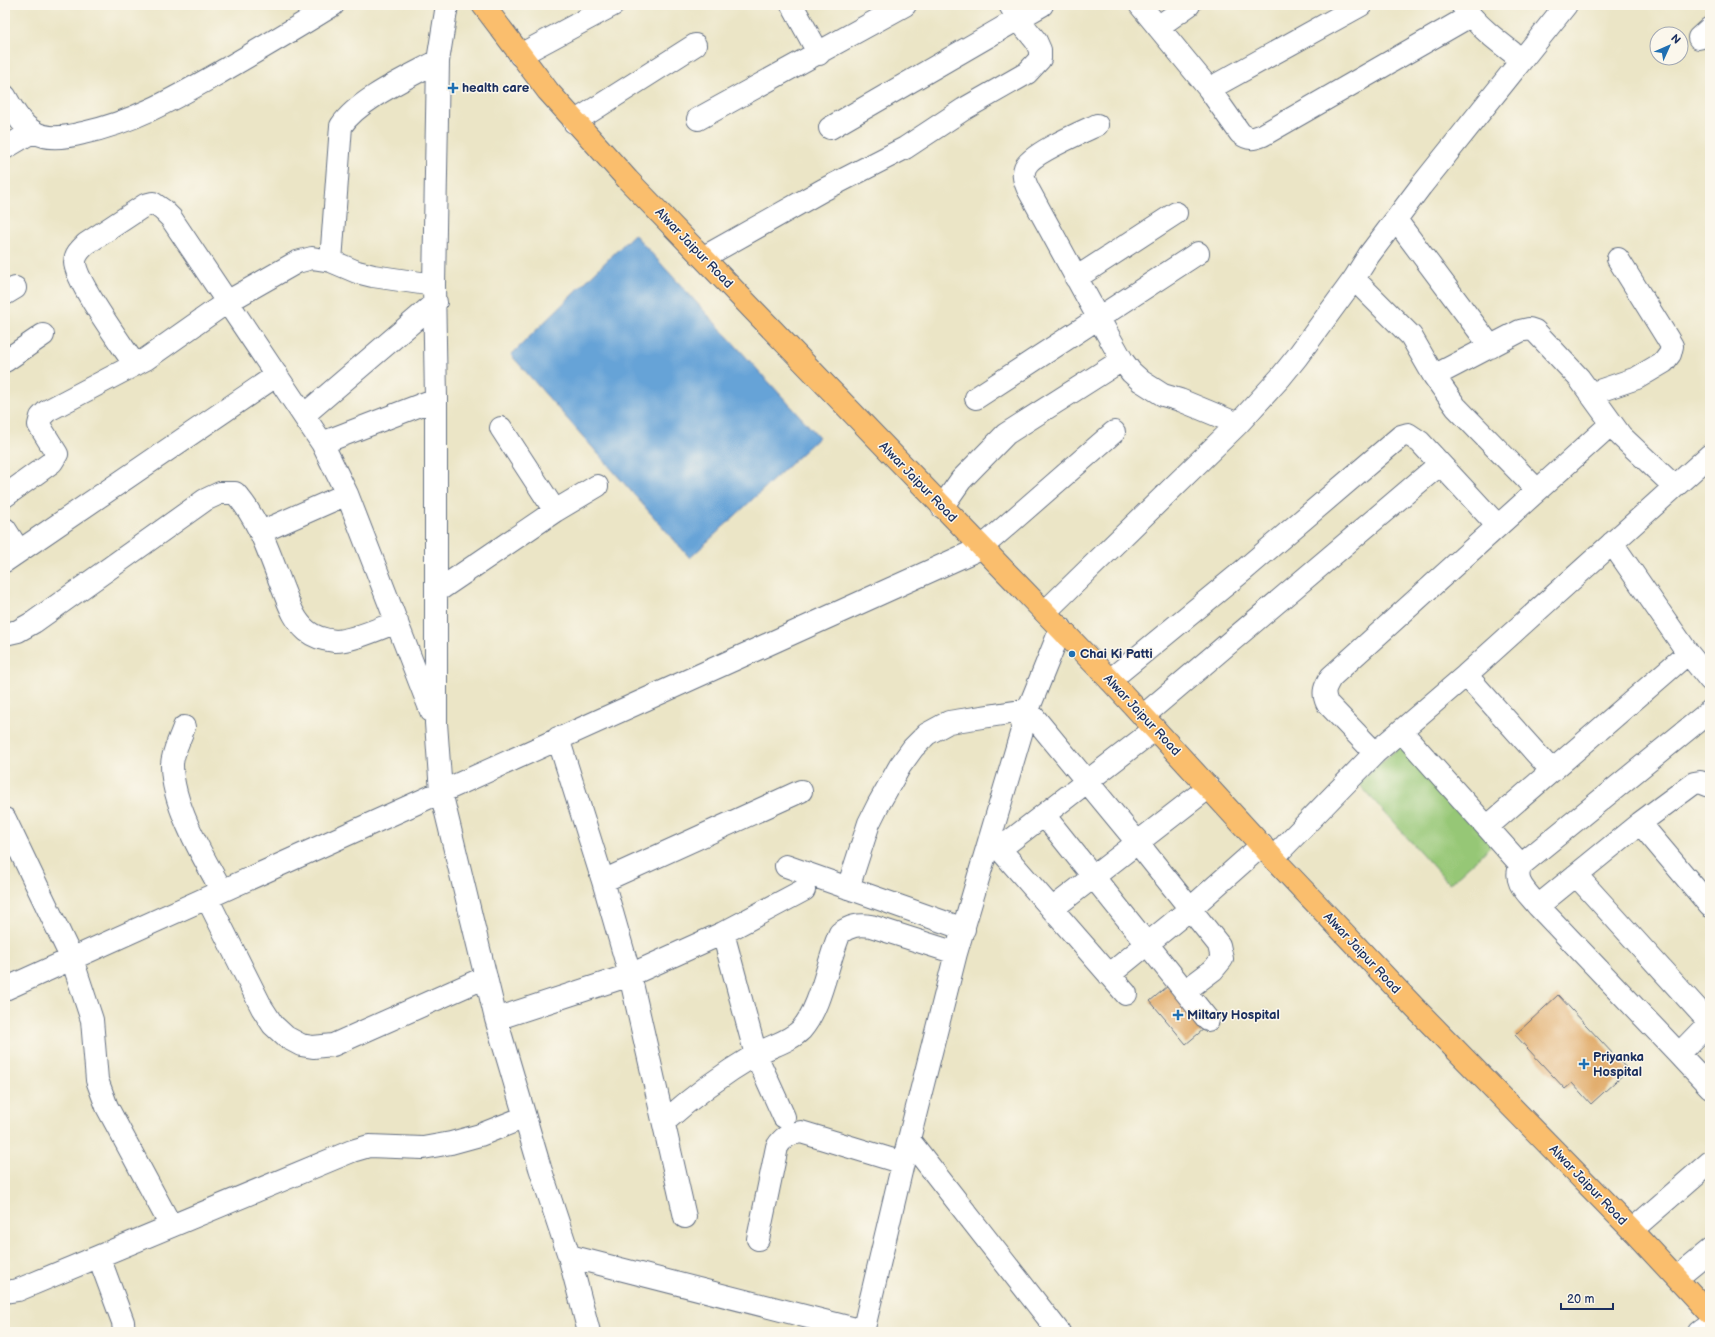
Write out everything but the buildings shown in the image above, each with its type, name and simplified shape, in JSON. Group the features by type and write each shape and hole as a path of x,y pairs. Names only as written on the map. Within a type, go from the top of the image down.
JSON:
{"main road":[{"name":"Alwar Jaipur Road","path":"484,5 520,55 574,122 981,548 1061,628 1407,1001 1632,1230 1710,1314"}],"street":[{"path":"5,96 19,119 32,132 44,136 68,136 112,125 146,113 176,98 334,5"},
{"path":"447,5 438,61 435,294 436,723 441,792 496,1019 540,1168 569,1256 589,1332"},
{"path":"520,55 613,5"},
{"path":"792,5 819,54"},
{"path":"698,119 906,5"},
{"path":"830,128 1014,12 1042,5"},
{"path":"1140,5 1209,89 1240,133 1247,138 1253,139 1263,136 1466,10 1522,60"},
{"path":"1158,27 1189,5"},
{"path":"1209,89 1361,5"},
{"path":"1045,612 1238,424 1297,357 1354,279 1369,255 1566,5"},
{"path":"704,257 823,190 905,148 964,109 1027,73 1040,59 1040,50 1036,41 1014,12"},
{"path":"574,122 695,45"},
{"path":"330,261 341,126 347,117 371,99 438,61"},
{"path":"1097,125 1034,157 1026,166 1023,176 1028,189 1098,319 1122,360 1131,372 1154,390 1238,424"},
{"path":"5,148 32,132"},
{"path":"135,365 82,284 77,273 75,262 78,252 86,244 145,205 153,203 171,218 322,443 347,494 436,723"},
{"path":"1076,278 1176,213"},
{"path":"1396,220 1491,347"},
{"path":"976,398 1198,252"},
{"path":"5,496 52,462 57,454 39,425 42,417 47,411 146,359 227,302 297,262 312,258 330,261 357,272 435,294"},
{"path":"1590,394 1637,378 1652,370 1664,362 1670,354 1672,346 1618,259"},
{"path":"1354,279 1411,336 1434,376 1456,407 1537,490"},
{"path":"304,415 435,294"},
{"path":"1434,376 1520,331 1529,329 1535,331 1578,378 1621,436 1674,486"},
{"path":"5,361 43,335"},
{"path":"942,507 961,480 1006,434 1122,360"},
{"path":"5,529 12,556 277,375"},
{"path":"322,443 436,400"},
{"path":"1375,753 1327,703 1323,695 1324,688 1332,677 1497,525 1611,424"},
{"path":"501,428 555,510"},
{"path":"5,989 981,548 1114,432"},
{"path":"1110,680 1244,570 1401,436 1408,434 1415,437 1497,525"},
{"path":"1109,975 1190,909 1268,852 1375,753 1466,675 1710,455"},
{"path":"996,843 1044,815 1087,782 1149,722 1440,464"},
{"path":"436,592 555,510 597,486"},
{"path":"5,634 18,631 34,622 205,500 220,493 235,493 245,504 257,525 294,616 307,631 319,637 336,641 352,638 397,622"},
{"path":"270,528 347,494"},
{"path":"1612,543 1688,653 1710,680"},
{"path":"569,1256 863,1332 903,1163 956,953 996,843 1028,710 1061,628"},
{"path":"1487,827 1688,653"},
{"path":"1466,675 1552,771"},
{"path":"1028,710 1137,842 1219,946 1222,959 1213,970 1185,991"},
{"path":"848,888 869,823 900,766 927,734 949,722 1028,710"},
{"path":"1710,711 1521,865 1517,872 1519,883 1538,906 1710,1087"},
{"path":"184,727 172,765 175,782 187,824 214,894 262,1008 273,1025 286,1037 301,1045 313,1047 333,1045 486,977"},
{"path":"1401,731 1521,865"},
{"path":"558,738 604,880 630,975 685,1217"},
{"path":"1538,906 1640,823 1694,783 1700,782 1710,786"},
{"path":"1052,909 1209,787"},
{"path":"604,880 801,791"},
{"path":"1044,815 1208,1020"},
{"path":"5,818 72,959 92,1020 97,1080 107,1107 171,1226"},
{"path":"1640,823 1710,906"},
{"path":"996,843 1126,994"},
{"path":"786,866 964,929"},
{"path":"1576,875 1710,1022 1679,1054"},
{"path":"496,1019 630,975 723,933 804,890"},
{"path":"664,1122 692,1099 756,1055 792,1038 801,1029 815,1005 840,933 850,926 862,924 871,926 956,953"},
{"path":"723,933 756,1055 784,1117"},
{"path":"5,1292 18,1290 352,1151 368,1146 417,1149 444,1144 480,1136 525,1117"},
{"path":"758,1239 777,1147 782,1140 790,1134 800,1132 903,1163"},
{"path":"909,1140 1059,1332"},
{"path":"1632,1230 1710,1162"},
{"path":"1677,1277 1710,1250"},
{"path":"99,1256 123,1322 124,1332"},
{"path":"1700,1332 1710,1325"}],"green space":[{"path":"1408,739 1499,839 1449,884 1358,783"}],"water":[{"path":"634,234 819,437 690,558 511,355"}],"place":[{"name":"health care","path":"453,88"},
{"name":"Chai Ki Patti","path":"1072,654"},
{"name":"Miltary Hospital","path":"1178,1015"},
{"name":"Priyanka Hospital","path":"1584,1064"}]}
